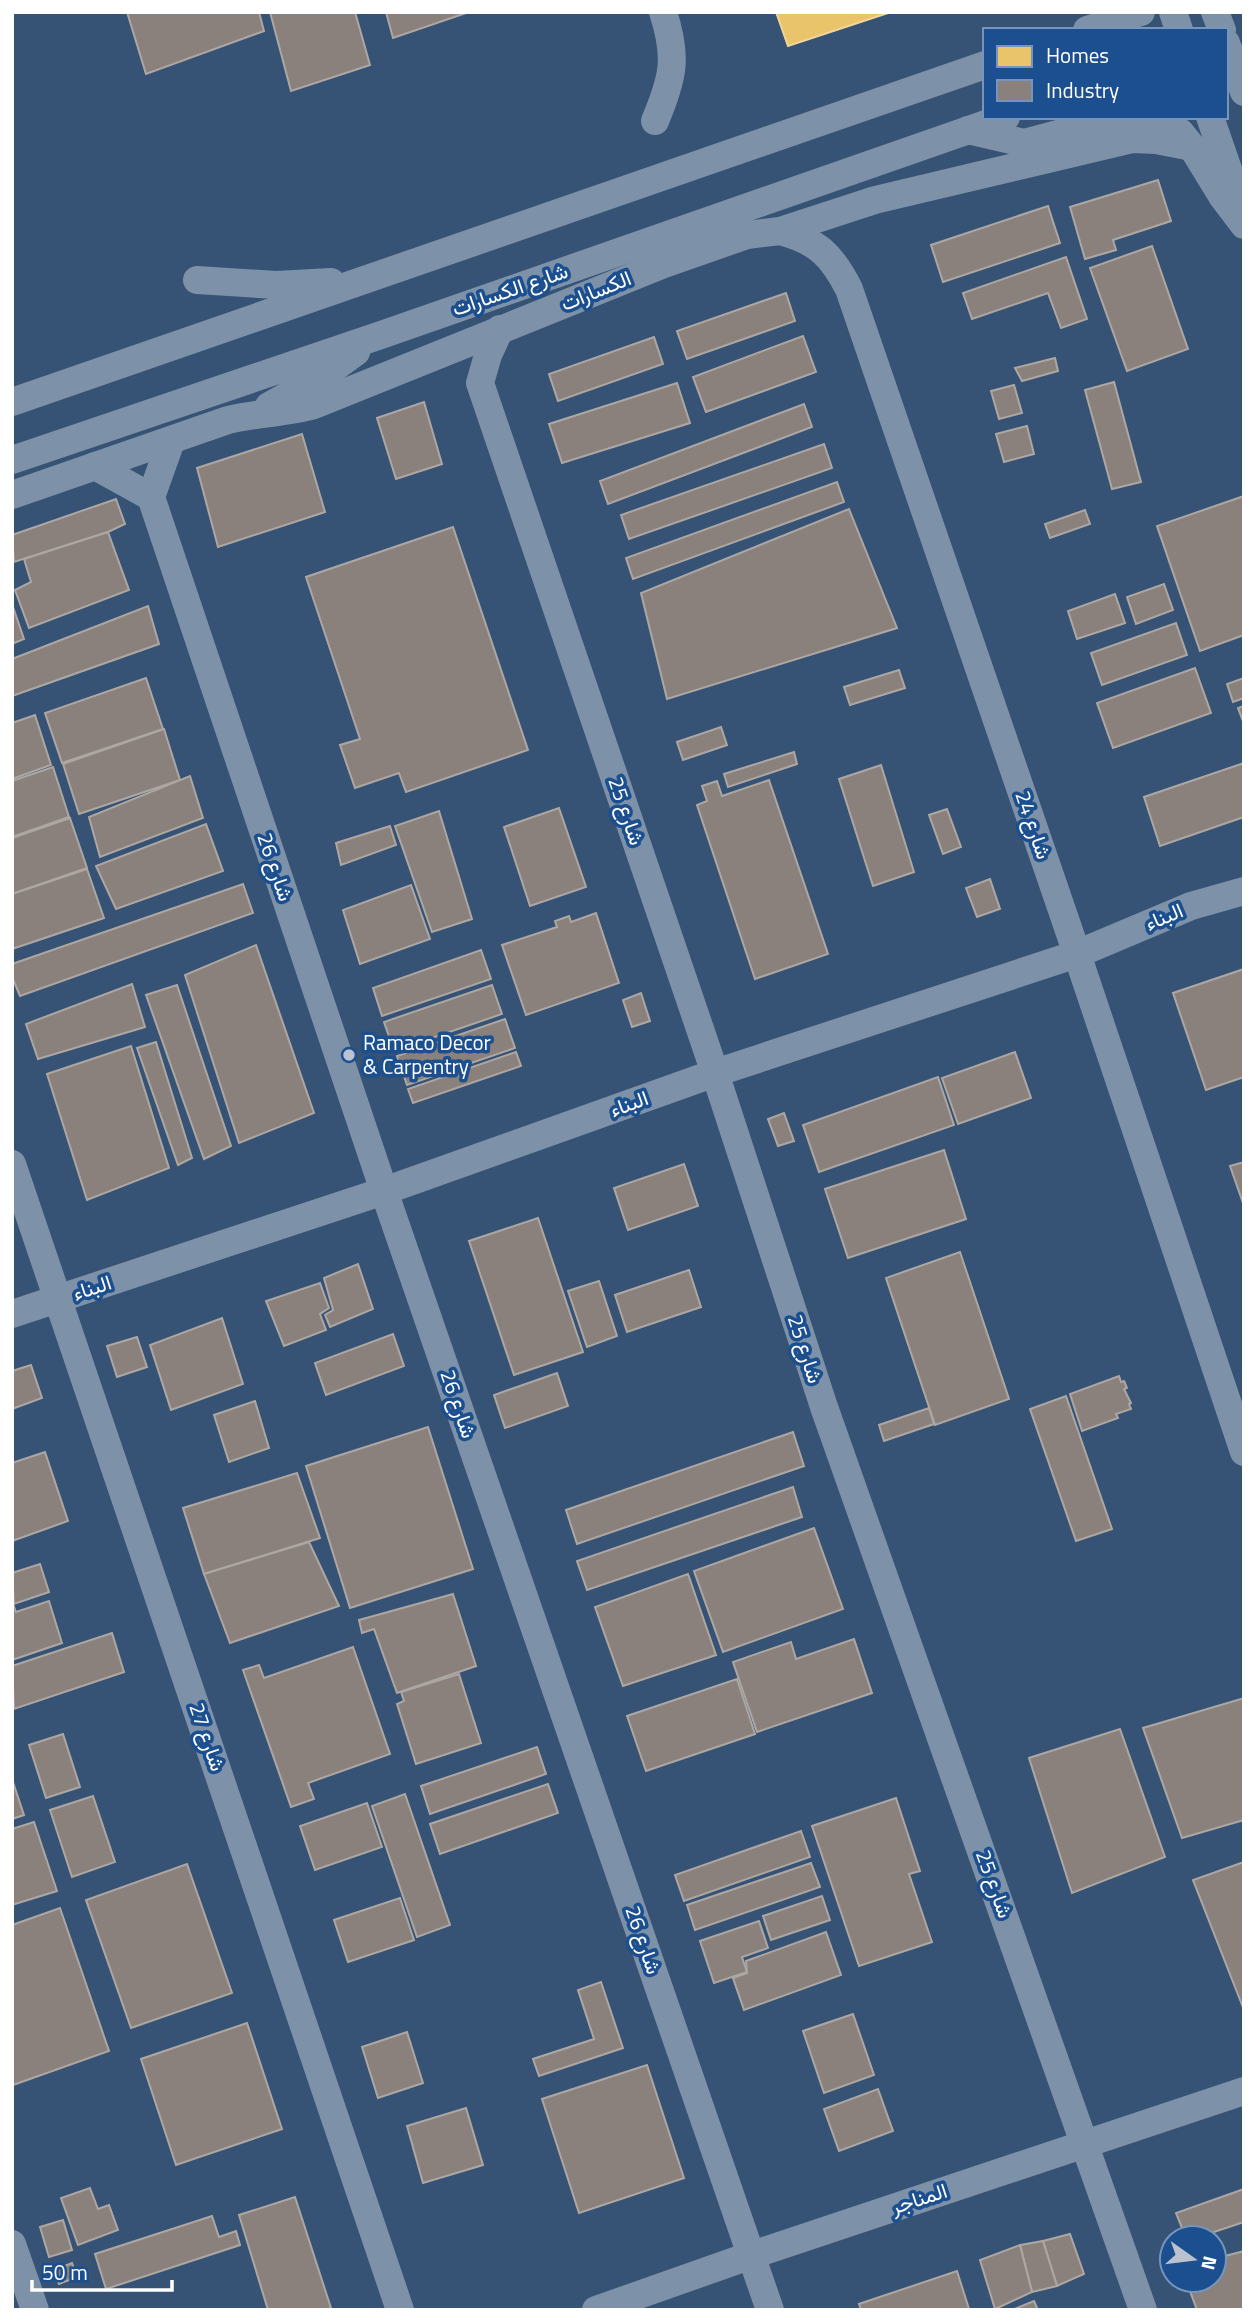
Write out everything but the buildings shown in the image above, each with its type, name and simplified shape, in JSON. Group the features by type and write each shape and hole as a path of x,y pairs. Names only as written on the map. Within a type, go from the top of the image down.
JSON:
{"street":[{"path":"655,121 668,88 673,63 671,41 663,12"},
{"path":"1076,28 1098,12"},
{"path":"1093,28 1141,12"},
{"path":"1228,50 1244,92"},
{"path":"12,402 983,66"},
{"name":"شارع الكسارات","path":"12,460 381,335 1000,119"},
{"path":"968,130 1024,143 1114,119"},
{"path":"1149,119 1180,132 1244,225"},
{"path":"1211,119 1244,215"},
{"name":"الكسارات","path":"12,495 228,420 254,414 288,412 314,405 664,264 747,236 780,231 875,200 1132,139 1156,139 1192,148"},
{"name":"شارع 24","path":"780,231 803,237 822,250 838,268 849,289 1244,1452"},
{"path":"197,280 276,285 368,278"},
{"path":"429,359 456,367 481,383 488,355 500,329"},
{"path":"254,414 323,376 381,335"},
{"name":"شارع 25","path":"481,383 715,1073 824,1407 1143,2310"},
{"path":"94,466 151,497 171,441"},
{"name":"شارع 26","path":"151,497 384,1191 770,2310"},
{"name":"البناء","path":"12,1314 384,1191 715,1073 1077,954 1191,906 1244,891"},
{"name":"شارع 27","path":"12,1164 60,1298 400,2310"},
{"name":"المناجر","path":"596,2310 752,2255 1244,2091"},
{"path":"12,2244 35,2310"}],"place":[{"name":"Ramaco Decor & Carpentry","path":"349,1055"}]}
